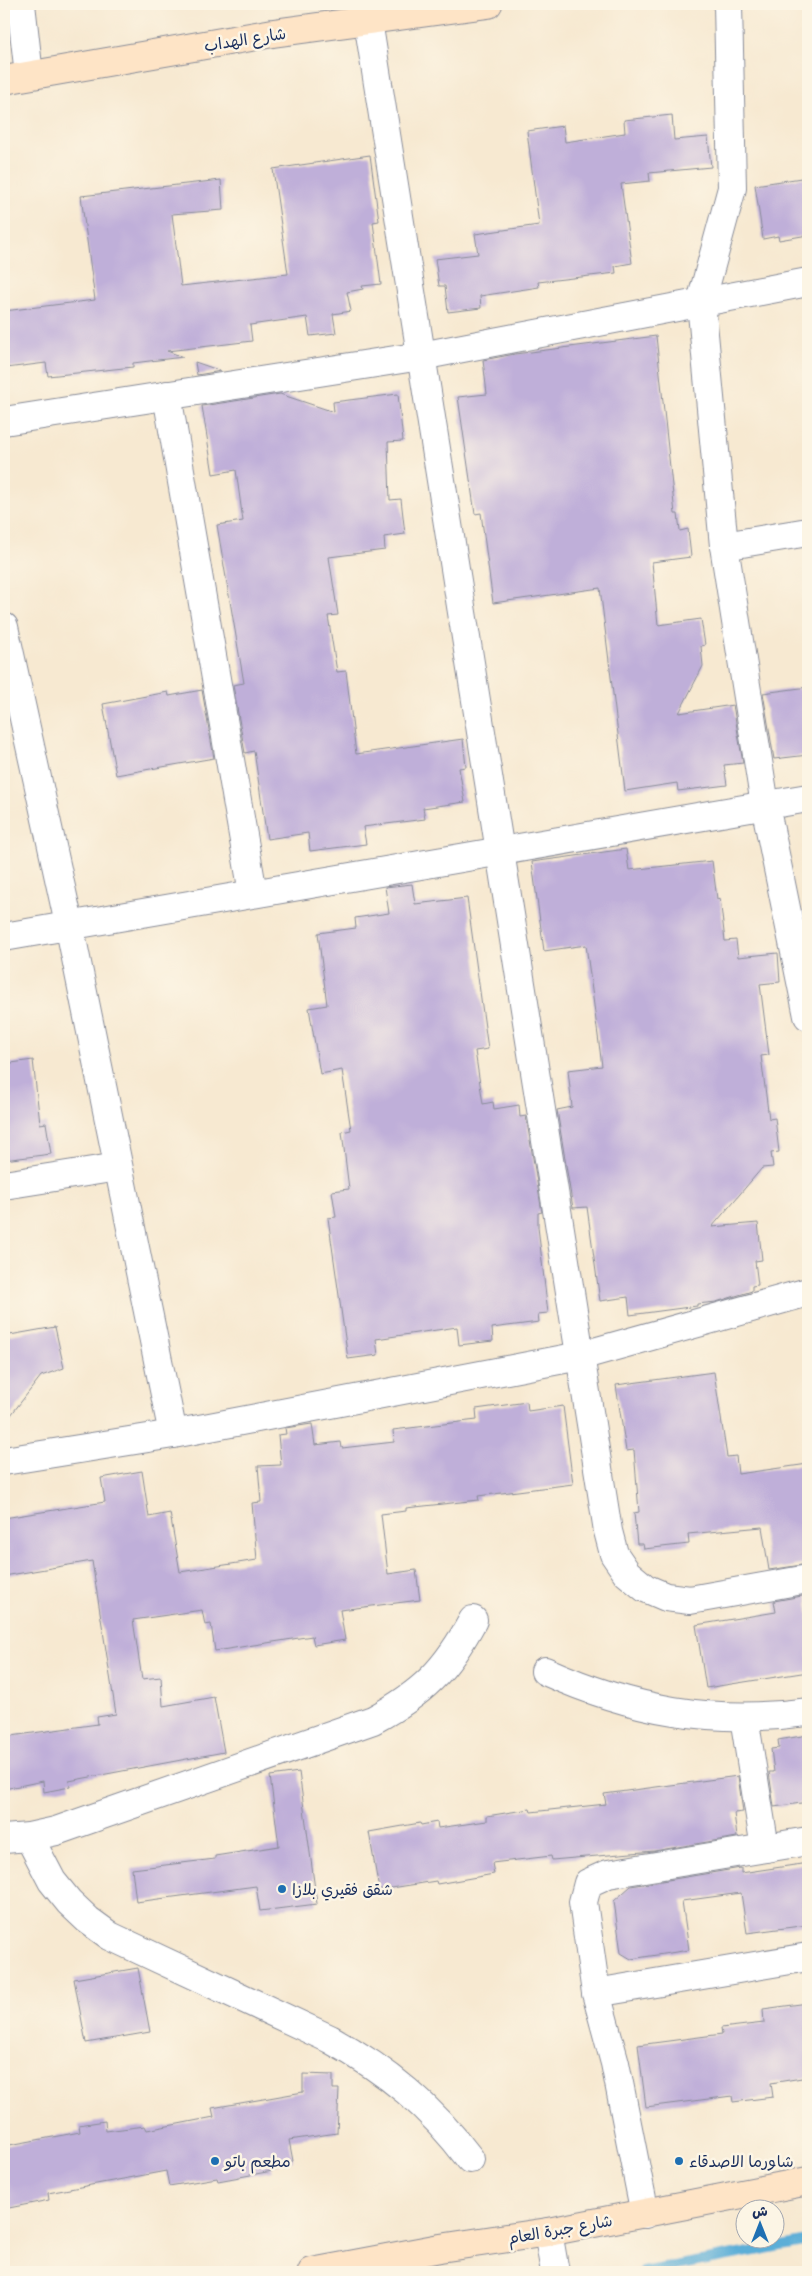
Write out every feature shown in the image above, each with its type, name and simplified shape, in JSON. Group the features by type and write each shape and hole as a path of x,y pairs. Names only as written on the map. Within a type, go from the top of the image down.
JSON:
{"main road":[{"name":"شارع الهداب","path":"16,78 273,33 488,4"},
{"name":"شارع جبرة العام","path":"312,2272 440,2248 548,2232 808,2181"}],"street":[{"path":"16,78 21,4"},
{"path":"728,4 732,188 701,302 724,546 765,805 808,1016"},
{"path":"368,21 608,1531 614,1554 627,1573 645,1588 666,1597 690,1600 808,1579"},
{"path":"4,422 422,356 808,282"},
{"path":"168,395 253,893"},
{"path":"724,546 808,532"},
{"path":"4,627 69,924 173,1434"},
{"path":"4,937 69,924 808,798"},
{"path":"4,1185 118,1167"},
{"path":"4,1461 173,1434 580,1356 808,1292"},
{"path":"16,1838 56,1831 373,1720 398,1707 420,1691 442,1670 459,1646 473,1620"},
{"path":"545,1671 583,1688 638,1705 703,1716 744,1718 808,1712"},
{"path":"744,1718 765,1848"},
{"path":"16,1838 68,1902 88,1920 134,1948 330,2039 357,2054 408,2090 451,2134 470,2159"},
{"path":"645,2214 615,2063 596,1992 583,1902 588,1883 608,1874 808,1841"},
{"path":"596,1992 808,1957"},
{"path":"548,2232 554,2272"}],"building":[{"path":"672,115 674,140 708,137 711,167 649,173 650,181 621,184 632,263 615,266 616,273 538,282 539,287 480,296 481,308 448,312 445,286 439,286 435,259 478,254 475,234 539,225 527,131 563,126 565,142 625,133 624,120"},
{"path":"370,155 379,221 373,222 381,284 362,286 363,289 347,292 351,311 333,314 336,333 310,336 307,317 250,325 252,341 167,351 183,357 133,363 133,367 48,376 46,363 6,368 4,311 95,300 81,196 221,180 223,210 172,214 181,286 288,274 273,169"},
{"path":"808,177 808,235 779,240 778,236 763,239 755,185"},
{"path":"656,336 675,514 678,514 680,531 688,529 691,557 652,562 658,625 701,619 705,645 701,646 703,666 679,713 733,705 743,763 724,765 727,785 678,791 677,783 625,791 600,588 493,603 481,513 475,514 458,397 487,394 483,360 515,354"},
{"path":"195,362 221,371 197,375"},
{"path":"280,394 334,412 333,402 398,394 403,441 388,442 390,500 401,499 405,534 384,537 385,550 329,557 338,615 328,616 337,672 346,671 356,754 463,739 466,767 459,768 465,802 423,808 425,819 363,827 366,844 310,851 308,833 267,839 254,751 245,753 233,685 244,683 217,525 243,521 236,470 213,474 202,406"},
{"path":"808,687 808,755 774,759 763,693"},
{"path":"202,690 214,758 116,775 103,704 168,692 169,696"},
{"path":"626,849 629,870 712,861 717,899 720,898 725,941 736,940 738,957 778,953 780,982 760,984 769,1055 761,1056 769,1119 775,1118 779,1152 771,1153 773,1167 762,1168 712,1227 758,1223 762,1260 755,1261 758,1285 752,1286 752,1291 716,1302 630,1315 628,1297 600,1301 587,1207 573,1208 557,1110 572,1107 568,1070 602,1066 586,945 544,951 532,862"},
{"path":"412,884 415,904 467,898 488,1049 475,1051 483,1104 493,1102 494,1109 519,1105 520,1117 526,1116 542,1212 538,1213 538,1227 548,1313 538,1314 539,1322 492,1328 493,1341 459,1345 457,1327 376,1339 378,1355 348,1359 328,1218 336,1217 332,1191 349,1189 342,1132 351,1130 342,1070 320,1074 309,1008 327,1005 318,933 356,928 355,918 389,913 385,887"},
{"path":"33,1060 40,1124 46,1123 51,1154 4,1160 4,1064"},
{"path":"55,1327 64,1368 41,1376 4,1424 4,1336"},
{"path":"714,1372 727,1457 736,1456 738,1474 808,1464 808,1564 769,1570 762,1527 688,1534 689,1544 644,1549 643,1544 637,1544 634,1513 639,1512 634,1450 626,1451 616,1385"},
{"path":"527,1402 528,1411 563,1406 573,1484 478,1496 479,1500 406,1508 406,1511 381,1514 388,1574 416,1570 420,1600 340,1610 345,1640 314,1645 312,1636 215,1651 211,1624 205,1625 202,1610 133,1620 142,1679 161,1677 163,1706 214,1697 224,1752 69,1781 70,1787 44,1792 43,1781 4,1789 4,1737 98,1724 97,1717 116,1714 92,1561 4,1576 4,1518 105,1502 101,1478 142,1471 149,1517 170,1513 180,1572 257,1560 252,1503 261,1502 258,1466 281,1465 278,1435 286,1434 285,1428 312,1424 315,1445 341,1442 342,1448 394,1442 393,1430 477,1420 476,1409"},
{"path":"808,1595 808,1672 706,1688 696,1625 776,1612 774,1601"},
{"path":"808,1735 808,1802 774,1807 769,1772 774,1772 771,1749 779,1748 778,1740"},
{"path":"299,1772 317,1904 260,1911 256,1886 136,1902 132,1869 215,1859 215,1856 279,1846 270,1776"},
{"path":"738,1776 743,1812 734,1813 737,1837 654,1851 552,1860 551,1856 492,1863 494,1874 437,1884 436,1881 379,1890 369,1832 437,1822 438,1828 487,1821 487,1816 530,1809 531,1812 606,1804 604,1794"},
{"path":"808,1863 808,1925 747,1933 741,1893 682,1901 689,1950 631,1959 621,1953 614,1901 631,1886 741,1868 741,1873"},
{"path":"138,1968 150,2032 86,2043 74,1979"},
{"path":"808,2003 808,2077 771,2083 773,2097 733,2102 732,2096 646,2107 638,2045 722,2034 721,2028 764,2023 763,2009"},
{"path":"303,2074 333,2075 333,2089 339,2089 337,2133 289,2140 293,2161 270,2166 272,2171 218,2181 217,2178 169,2186 166,2171 48,2193 49,2200 4,2209 4,2146 80,2132 79,2125 105,2121 106,2131 145,2126 147,2130 214,2117 212,2108 303,2092"}],"waterway":[{"path":"643,2272 808,2241"}],"place":[{"name":"شقق فقيري بلازا","path":"282,1889"},
{"name":"مطعم باتو","path":"215,2161"},
{"name":"شاورما الاصدقاء","path":"679,2161"}]}
